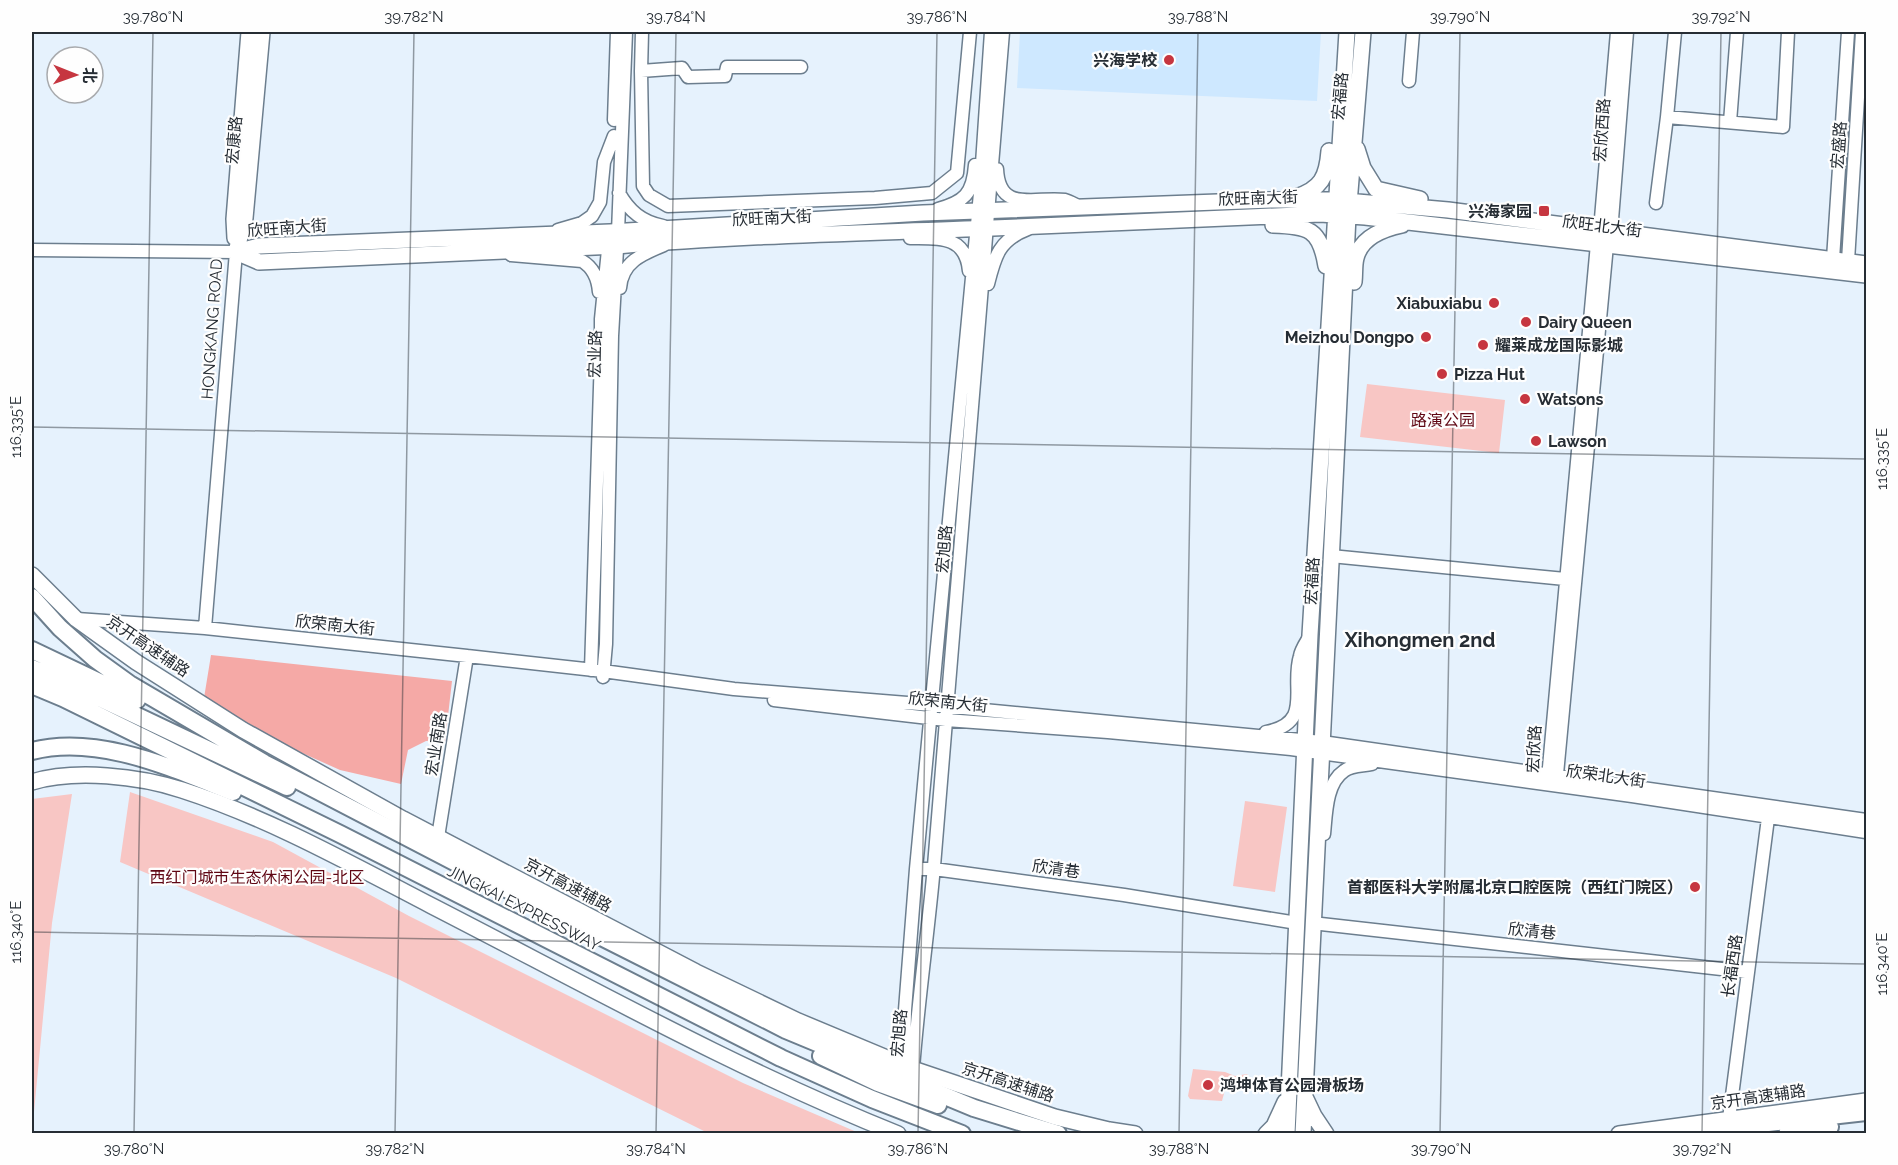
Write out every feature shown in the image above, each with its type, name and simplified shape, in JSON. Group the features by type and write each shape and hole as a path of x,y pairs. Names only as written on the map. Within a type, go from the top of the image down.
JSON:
{"highway":[{"path":"32,597 60,628 95,659 131,685 264,763"},
{"path":"32,650 106,684 264,763 512,892 786,1030 974,1108 1058,1134"},
{"name":"JINGKAI EXPRESSWAY","path":"32,668 288,787 797,1045 878,1083 1022,1134"},
{"name":"JINGKAI EXPRESSWAY","path":"32,685 340,834 781,1058 872,1099 962,1134"},
{"path":"32,751 48,747 78,746 114,752 160,765 340,834"},
{"path":"1696,1134 1733,1127 1866,1112"},
{"path":"1787,1134 1866,1122"}],"main road":[{"name":"HONGKANG ROAD","path":"236,252 234,219 249,32"},
{"name":"宏康路","path":"236,252 245,218 262,32"},
{"name":"宏福路","path":"1303,1134 1305,923 1314,746 1331,556 1341,353 1342,93 1347,32"},
{"name":"宏福路","path":"1287,1134 1288,1093 1305,923 1315,873 1310,635 1330,296 1341,208 1354,140 1363,32"},
{"path":"1271,200 1296,197 1311,192 1320,183 1328,165 1331,119 1342,93"},
{"path":"1354,140 1363,168 1376,189 1421,199 1448,210"},
{"name":"欣旺南大街","path":"236,252 259,262 489,252 613,239 923,213 1271,200 1341,208"},
{"name":"欣旺南大街","path":"672,235 1033,227 1227,217 1341,208"},
{"name":"欣旺北大街","path":"1341,208 1448,210 1604,238 1866,275"},
{"name":"欣旺北大街","path":"1341,208 1413,223 1604,238 1866,264"},
{"path":"1227,217 1255,225 1295,226 1311,230 1323,247 1330,296"},
{"path":"1341,353 1351,311 1356,256 1365,242 1377,232 1413,223"},
{"name":"欣旺南大街","path":"236,252 259,246 544,235 613,239"},
{"name":"京开高速辅路","path":"32,575 75,619 136,662 243,730 438,837 737,992 798,1021 908,1067 1055,1117 1135,1134"},
{"path":"32,782 72,776 105,776 141,780 180,789 227,807 360,869 774,1080 898,1134"},
{"path":"1266,1134 1280,1114 1288,1093"},
{"path":"1304,1094 1314,1116 1326,1134"},
{"name":"京开高速辅路","path":"1619,1134 1866,1101"}],"street":[{"name":"宏业路","path":"599,672 601,320 619,192 617,32"},
{"name":"宏业路","path":"599,672 606,644 613,239 617,134 626,32"},
{"path":"642,32 643,186 649,195 668,206 875,198 932,193 957,173 970,32"},
{"name":"宏旭路","path":"983,211 985,118 991,32"},
{"name":"宏旭路","path":"908,1067 934,869 981,229 996,135 1003,32"},
{"path":"1409,81 1413,32"},
{"name":"宏欣西路","path":"1604,238 1617,32"},
{"name":"宏欣西路","path":"1604,238 1626,32"},
{"path":"1656,203 1675,32"},
{"path":"1730,122 1737,32"},
{"path":"1667,117 1784,127 1788,32"},
{"name":"宏盛路","path":"1840,260 1848,32"},
{"name":"宏盛路","path":"1840,260 1862,32"},
{"path":"641,71 682,68 688,77 725,76 727,68 801,67"},
{"path":"923,213 962,201 971,187 975,172 976,146 985,118"},
{"path":"544,235 582,223 592,216 600,202 604,162 617,134"},
{"path":"996,135 998,179 1004,194 1024,201 1066,200 1078,207"},
{"path":"612,336 618,315 621,281 630,262 672,235 638,217 626,206 619,192"},
{"path":"876,231 909,238 951,240 962,250 976,297 986,289 997,253 1006,241 1014,234 1033,227"},
{"name":"宏欣路","path":"1551,777 1565,579 1604,238"},
{"name":"宏欣路","path":"1551,777 1604,238"},
{"path":"32,249 236,252"},
{"name":"HONGKANG ROAD","path":"205,628 236,252"},
{"path":"489,252 531,258 571,259 589,265 598,279 601,320"},
{"name":"宏旭路","path":"908,1067 905,1010 916,869 976,297"},
{"path":"1331,556 1565,579"},
{"name":"欣荣南大街","path":"75,619 205,628 467,656 734,689 947,706 1251,735 1314,746"},
{"path":"1251,735 1279,730 1294,718 1297,712 1299,656 1310,635"},
{"name":"宏业南路","path":"438,837 467,656"},
{"name":"欣荣南大街","path":"599,672 709,693 946,720 1314,746"},
{"name":"欣荣北大街","path":"1314,746 1866,820"},
{"name":"欣荣北大街","path":"1314,746 1387,762 1551,777 1632,796 1866,832"},
{"path":"1315,873 1334,782 1344,771 1353,767 1387,762"},
{"name":"长福西路","path":"1728,1119 1768,818"},
{"name":"欣清巷","path":"916,869 934,869 1124,895 1305,923 1748,972"}],"shaded area":[{"name":"兴海学校","path":"1020,32 1321,32 1317,101 1017,88"},
{"path":"211,655 452,681 445,742 426,741 408,750 401,784 340,770 271,739 204,698"}],"green space":[{"name":"路演公园","path":"1367,384 1505,400 1499,453 1360,437"},
{"name":"西红门城市生态休闲公园-北区","path":"130,792 273,842 409,916 743,1083 859,1133 708,1133 396,978 120,862"},
{"path":"72,794 52,923 32,1133 32,799"},
{"path":"1245,801 1287,807 1275,892 1233,886"},
{"name":"鸿坤体育公园滑板场","path":"1193,1069 1225,1072 1235,1076 1247,1074 1251,1080 1245,1084 1229,1083 1222,1101 1190,1099 1188,1096"}],"place":[{"name":"兴海学校","path":"1169,60"},
{"name":"兴海家园","path":"1544,211"},
{"name":"Xiabuxiabu","path":"1494,303"},
{"name":"Dairy Queen","path":"1526,322"},
{"name":"Meizhou Dongpo","path":"1426,337"},
{"name":"耀莱成龙国际影城","path":"1483,345"},
{"name":"Pizza Hut","path":"1442,374"},
{"name":"Watsons","path":"1525,399"},
{"name":"Lawson","path":"1536,441"},
{"name":"首都医科大学附属北京口腔医院（西红门院区）","path":"1695,887"},
{"name":"鸿坤体育公园滑板场","path":"1208,1085"}],"district":[{"name":"Xihongmen 2nd","path":"1420,640"}]}
